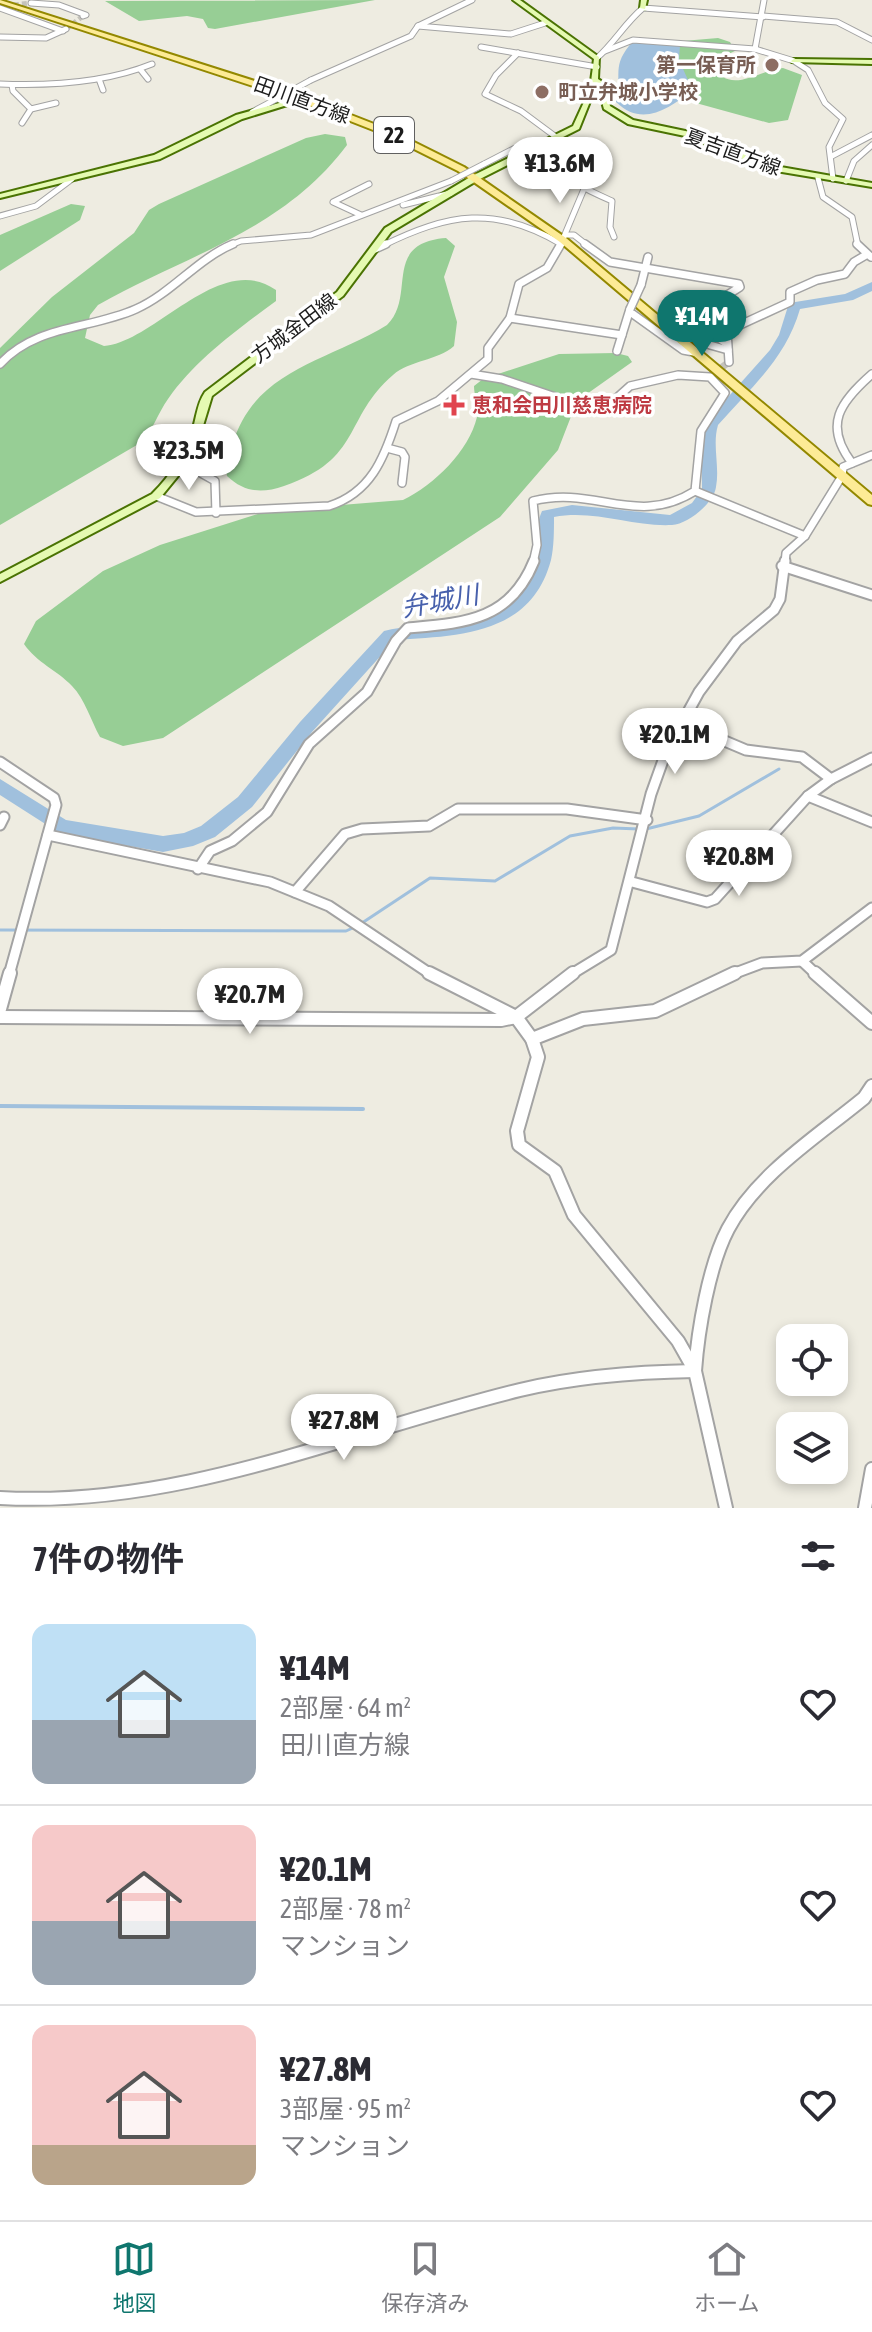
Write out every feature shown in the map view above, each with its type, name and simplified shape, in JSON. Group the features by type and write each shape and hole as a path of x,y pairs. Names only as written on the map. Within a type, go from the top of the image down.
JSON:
{"main road":[{"path":"516,0 597,62 595,80"},
{"name":"田川直方線","path":"3,4 305,98 480,173 679,329 762,403 872,491"},
{"path":"794,61 872,62"},
{"name":"方城金田線","path":"0,578 156,496 168,486 198,430 200,406 208,394 340,294 388,230 480,173 576,127 595,80"},
{"name":"夏吉直方線","path":"595,80 601,83 607,107 622,119 687,134 773,168 872,185"},
{"path":"0,196 172,152 252,112 305,98"},
{"name":"田川直方線","path":"564,240 732,377"},
{"name":"田川直方線","path":"846,469 872,501"}],"street":[{"path":"252,112 311,80 411,36 418,26 472,0"},
{"path":"755,49 764,0"},
{"path":"38,2 78,11 86,15 83,16"},
{"path":"3,4 62,32"},
{"path":"481,47 597,62 614,43 624,24 643,4 837,22 872,40"},
{"path":"418,26 511,34 545,23"},
{"path":"0,37 37,39 62,32"},
{"path":"57,45 62,32"},
{"path":"605,51 633,40 755,49 794,61 808,70 825,103 841,115 829,147 833,179"},
{"path":"518,53 496,75 485,94 521,111 552,140 566,176 584,189 612,201 610,227 614,237"},
{"path":"1,85 99,79 152,64"},
{"path":"140,69 148,79"},
{"path":"99,79 103,90"},
{"path":"12,85 13,91 31,109"},
{"path":"22,123 31,109 56,103"},
{"path":"832,156 872,135"},
{"path":"846,181 854,161 872,145"},
{"path":"0,364 18,346 34,338 145,306 229,245 241,241 311,235 451,181 480,173"},
{"path":"729,362 727,331 790,302 790,292 824,278 845,274 854,262 869,257 858,247 852,217 822,198 817,189 818,178"},
{"path":"0,216 36,206 72,179"},
{"path":"369,184 333,202 358,216 451,193"},
{"path":"156,496 196,512 216,513 280,512 345,501 370,479 387,448 396,421 438,401 488,359 488,348 510,318 519,284 547,268 564,240 584,189"},
{"path":"375,249 418,227 460,216 516,219 564,240"},
{"path":"564,240 574,235 610,262 739,284 740,287 708,307 705,313 710,332 727,347"},
{"path":"617,351 648,257"},
{"path":"630,310 683,350 699,353"},
{"path":"510,318 622,335"},
{"path":"679,329 686,327 710,345 727,347"},
{"path":"471,374 502,379 591,409 611,403 630,386 678,375 711,375 725,393 702,421 697,433 697,492"},
{"path":"846,469 837,447 836,420 858,385 872,374"},
{"path":"387,448 402,452 405,457 402,483"},
{"path":"0,1017 501,1020 516,1017 559,981 611,950 632,882 651,794 666,752 699,692 737,641 774,610 780,599 786,553 805,536 846,469 872,455"},
{"path":"181,462 215,481 216,513"},
{"path":"697,492 805,536"},
{"path":"198,869 210,851 232,841 267,812 309,744 367,692 396,641 408,628 452,625 482,617 506,603 521,588 532,567 537,544 533,501 556,494 657,509 682,503 697,492"},
{"path":"782,566 872,595"},
{"path":"682,723 746,750 802,757 831,779"},
{"path":"632,882 707,902 715,899 808,796 831,779 872,758"},
{"path":"0,762 54,798 56,805 0,1009"},
{"path":"808,796 872,822"},
{"path":"295,892 345,834 362,829 429,826 458,809 567,809 647,820"},
{"path":"48,835 270,882 329,906 431,974 516,1017 537,1050 537,1068 517,1131 519,1145 555,1171 574,1215 678,1341 695,1371 726,1508"},
{"path":"802,961 872,908"},
{"path":"532,1039 588,1018 640,1015 663,1009 748,965 776,959 802,961 872,1023"},
{"path":"695,1371 699,1322 728,1229 767,1178 864,1098 872,1086"},
{"path":"0,1498 33,1505 108,1504 197,1485 519,1391 608,1373 695,1371"},
{"path":"865,1508 872,1469"}],"green space":[{"path":"375,0 215,29 208,28 203,19 187,16 139,21 105,1"},
{"path":"718,38 730,42 735,51 711,62 718,73 726,78 744,79 783,68 802,75 788,120 769,123 685,100 671,42"},
{"path":"325,134 345,137 347,145 322,175 263,220 232,238 98,305 90,315 85,338 104,346 124,341 210,289 233,281 255,281 276,290 276,301 191,371 168,399 142,442 0,525 0,348 52,297 134,233 149,210 306,138"},
{"path":"71,204 85,206 80,220 0,271 0,235"},
{"path":"446,238 455,246 444,277 457,322 454,346 393,375 377,391 340,450 309,475 284,486 260,491 246,488 227,476 232,446 243,420 257,400 295,370 387,325 400,300 407,260 414,250 426,242"},
{"path":"616,353 628,356 632,362 577,401 558,450 500,517 163,738 123,746 100,737 77,691 24,644 36,621 103,571 160,545 267,511 403,500 449,466 466,442 477,417 474,386 483,379 559,354"}],"water":[{"path":"633,41 680,45 679,60 693,91 655,113 636,114 616,102 619,64"}],"waterway":[{"name":"弁城川","path":"0,786 61,827 163,844 187,841 208,832 245,802 306,727 390,635 456,630 503,616 519,603 534,586 544,557 547,514 572,510 673,520 697,506 709,489 708,435 711,424 776,352 786,335 794,306 848,297 872,286"},
{"path":"646,829 699,816 779,769"},
{"path":"362,923 430,878 495,881 570,836 613,828 639,829"},
{"path":"0,930 346,931 355,927"},
{"path":"0,1106 363,1109"}],"tunnel":[{"path":"6,6 31,3"},
{"path":"66,29 83,16"},
{"path":"713,374 729,362"}],"place":[{"name":"第一保育所","path":"772,65"},
{"name":"町立弁城小学校","path":"542,92"},
{"name":"恵和会田川慈恵病院","path":"454,405"}]}
